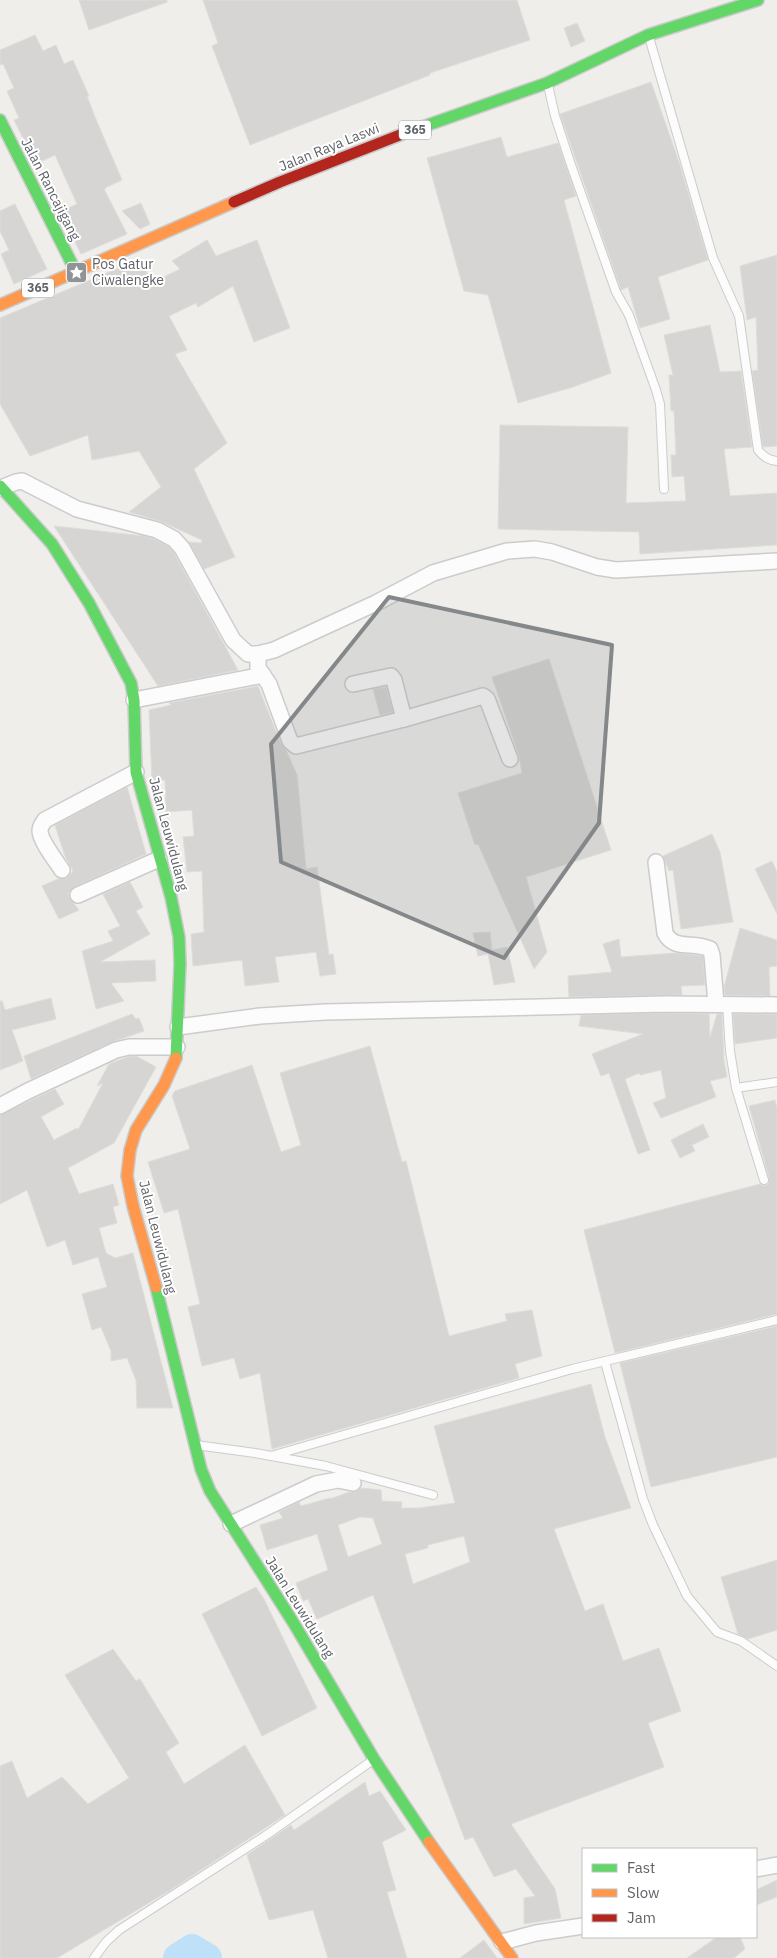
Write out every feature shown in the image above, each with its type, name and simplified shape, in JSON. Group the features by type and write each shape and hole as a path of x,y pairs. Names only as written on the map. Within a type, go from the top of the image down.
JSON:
{"street":[{"name":"Jalan Raya Laswi","path":"0,305 280,182 421,127 547,83 648,35 758,0"},
{"name":"Jalan Rancajigang","path":"0,120 76,272"},
{"path":"6,485 22,481 78,509 157,530 166,534 182,548 232,640 259,664 269,684 290,741 296,746 404,719 483,696 487,700 510,759"},
{"name":"Jalan Leuwidulang","path":"6,485 52,544 89,603 131,683 134,700 136,772 171,897 179,938 180,964 176,1058 164,1085 136,1130 130,1150 127,1176 194,1444 210,1490 293,1622 374,1759 428,1840 512,1958"},
{"path":"134,700 259,664 274,650 376,603 439,570 507,551 535,549 552,552 597,567 616,570 777,561"},
{"path":"353,684 391,676 394,680 404,719"},
{"path":"62,870 42,838 41,825 46,820 136,772"},
{"path":"78,895 159,859"},
{"path":"656,862 665,933 674,944 704,946 710,949 721,1004"},
{"path":"178,1027 260,1016 325,1012 721,1004 777,1005"},
{"path":"0,1106 28,1090 116,1050 129,1047 177,1047"},
{"path":"231,1524 316,1484 338,1480 353,1483"},
{"path":"757,1869 777,1865"},
{"path":"502,1942 536,1933 582,1926"}],"lane":[{"path":"648,35 713,258 739,316 758,450 763,456 777,461"},
{"path":"547,83 555,116 573,171 616,292 629,316 656,390 660,404 664,489"},
{"path":"721,1004 736,1088 764,1180"},
{"path":"736,1088 777,1082"},
{"path":"271,1456 572,1369 777,1320"},
{"path":"605,1362 643,1499 653,1525 687,1596 717,1632 741,1641 777,1666"},
{"path":"194,1444 326,1466 433,1496"},
{"path":"94,1958 106,1942 119,1930 266,1836 374,1759"}],"highlighted area":[{"path":"389,597 612,645 599,823 504,958 281,862 271,744"}],"building":[{"path":"79,0 167,0 167,2 89,30"},
{"path":"203,0 517,0 530,40 430,73 430,75 250,145 212,46 218,43"},
{"path":"577,23 585,41 571,47 564,28"},
{"path":"35,35 43,51 56,45 64,64 73,60 122,180 105,188 105,191 127,234 81,254 60,212 77,204 55,155 36,164 14,120 19,118 7,91 14,88 3,64 0,65 0,50"},
{"path":"651,82 679,162 708,260 658,277 670,319 640,328 628,287 621,290 560,114"},
{"path":"501,137 507,157 558,143 576,196 564,200 611,373 573,387 518,403 488,295 464,291 427,158"},
{"path":"141,203 150,224 140,229 122,211"},
{"path":"15,204 47,269 14,284 1,254 9,250 0,231 0,211"},
{"path":"207,240 216,256 257,240 290,328 254,342 233,286 198,307 196,303 169,316 187,350 175,354 227,443 194,469 235,557 204,569 189,542 201,543 202,540 160,521 129,512 161,487 139,451 92,460 88,435 30,456 0,404 0,318 140,259 152,283 180,269 172,261"},
{"path":"777,255 777,446 763,447 752,371 758,370 756,317 747,320 740,266"},
{"path":"710,325 720,372 741,371 752,447 724,449 730,496 777,493 777,545 640,554 639,532 498,529 500,425 628,427 626,503 686,501 684,476 672,477 671,455 676,455 674,411 671,411 669,375 673,375 664,335"},
{"path":"54,526 144,536 168,546 174,553 238,670 158,686"},
{"path":"549,659 611,850 526,877 547,952 534,969 478,844 475,845 458,793 522,773 519,756 492,677"},
{"path":"258,686 281,744 286,750 297,775 306,869 317,867 329,955 333,954 336,974 320,976 316,952 275,957 279,982 245,986 242,960 193,966 191,934 204,932 202,871 187,872 183,837 194,836 192,810 166,812 165,780 152,781 149,710 171,705 169,703"},
{"path":"386,687 393,712 380,715 373,689"},
{"path":"127,787 146,854 74,887 68,893 70,899 79,910 59,919 42,886 58,879 67,878 73,871 65,856 55,825"},
{"path":"712,834 720,852 733,922 681,929 673,870 669,871 663,856"},
{"path":"772,861 777,872 777,914 755,869"},
{"path":"130,882 143,907 136,911 150,934 100,962 155,960 156,981 111,983 124,1001 96,1009 82,951 113,941 108,931 120,926 103,894"},
{"path":"740,928 777,940 777,966 769,967 770,996 725,995 724,987"},
{"path":"490,932 492,950 507,947 515,982 494,985 488,954 478,956 473,933"},
{"path":"619,939 621,957 676,953 703,956 705,985 681,986 682,995 569,997 568,976 612,972 603,944"},
{"path":"51,998 56,1019 12,1030 23,1061 0,1070 0,1001 2,1001 5,1010"},
{"path":"132,1014 136,1019 139,1018 144,1031 112,1042 31,1079 24,1056"},
{"path":"709,1014 710,1037 717,1014 722,1014 724,1061 727,1077 710,1081 716,1097 661,1118 653,1103 666,1098 661,1070 640,1075 639,1073 625,1079 650,1150 638,1154 609,1073 601,1076 592,1054 643,1034 579,1026 581,1015"},
{"path":"733,1014 777,1014 777,1038 735,1044"},
{"path":"370,1046 402,1162 406,1161 449,1336 507,1321 505,1314 532,1310 542,1356 515,1364 519,1378 272,1449 260,1373 240,1379 234,1358 202,1366 188,1307 200,1304 178,1209 164,1213 148,1162 190,1149 172,1096 175,1091 252,1065 281,1152 301,1145 280,1073"},
{"path":"130,1056 136,1056 156,1067 114,1143 68,1168 79,1194 113,1184 119,1205 113,1207 117,1223 99,1228 106,1253 115,1258 133,1253 173,1408 137,1408 136,1380 127,1358 111,1361 111,1351 101,1327 92,1330 82,1294 107,1287 98,1257 73,1265 65,1240 47,1247 27,1190 0,1204 0,1115 55,1089 64,1104 41,1117 54,1140 77,1128 78,1130 103,1083 97,1086 109,1064"},
{"path":"775,1100 777,1109 777,1314 615,1353 584,1230 760,1184 763,1186 768,1184 769,1178 749,1106"},
{"path":"703,1124 709,1137 692,1145 695,1151 680,1158 671,1140"},
{"path":"777,1326 777,1457 651,1487 620,1363"},
{"path":"591,1384 605,1437 631,1508 554,1529 585,1611 603,1604 623,1661 659,1648 681,1711 648,1723 664,1767 511,1824 555,1889 561,1918 524,1924 524,1898 535,1896 516,1869 494,1877 473,1837 465,1840 373,1595 317,1619 308,1599 303,1601 296,1583 328,1570 317,1534 267,1550 260,1525 283,1518 279,1512 299,1502 301,1506 349,1492 356,1492 361,1488 381,1490 382,1501 402,1502 401,1508 419,1508 455,1503 434,1426","holes":["360,1517 373,1518 382,1544 348,1557 338,1525","464,1536 470,1562 413,1584 405,1554 428,1548 428,1545"]},
{"path":"777,1560 777,1630 748,1639 738,1634 721,1577"},
{"path":"256,1587 264,1599 317,1708 262,1736 202,1614"},
{"path":"113,1649 136,1681 140,1679 179,1743 166,1752 184,1784 245,1745 285,1815 172,1889 57,1958 0,1958 0,1766 12,1761 27,1798 62,1777 88,1804 129,1778 65,1675"},
{"path":"365,1782 369,1796 380,1791 406,1830 382,1842 396,1890 387,1892 407,1958 328,1958 313,1910 269,1920 247,1855 291,1825 294,1830"},
{"path":"777,1880 777,1897 757,1905 757,1890"},
{"path":"716,1938 740,1938 745,1949 734,1958 687,1958"},
{"path":"484,1940 497,1958 460,1958"}],"waterway":[{"path":"178,1958 192,1949 207,1958"}],"traffic: fast":[{"path":"405,133 547,83 648,35 758,0"},
{"path":"0,120 76,272"},
{"path":"0,486 52,544 89,603 131,683 134,700 136,772 171,897 179,937 180,964 176,1058"},
{"path":"156,1287 201,1469 210,1491 293,1622 374,1759 429,1842"}],"traffic: slow":[{"path":"0,305 234,202"},
{"path":"156,1287 133,1206 127,1176 130,1150 136,1130 164,1085 176,1058"},
{"path":"429,1842 512,1958"}],"traffic: jam":[{"path":"234,202 405,133"}],"place":[{"name":"Pos Gatur Ciwalengke","path":"76,272"}]}
